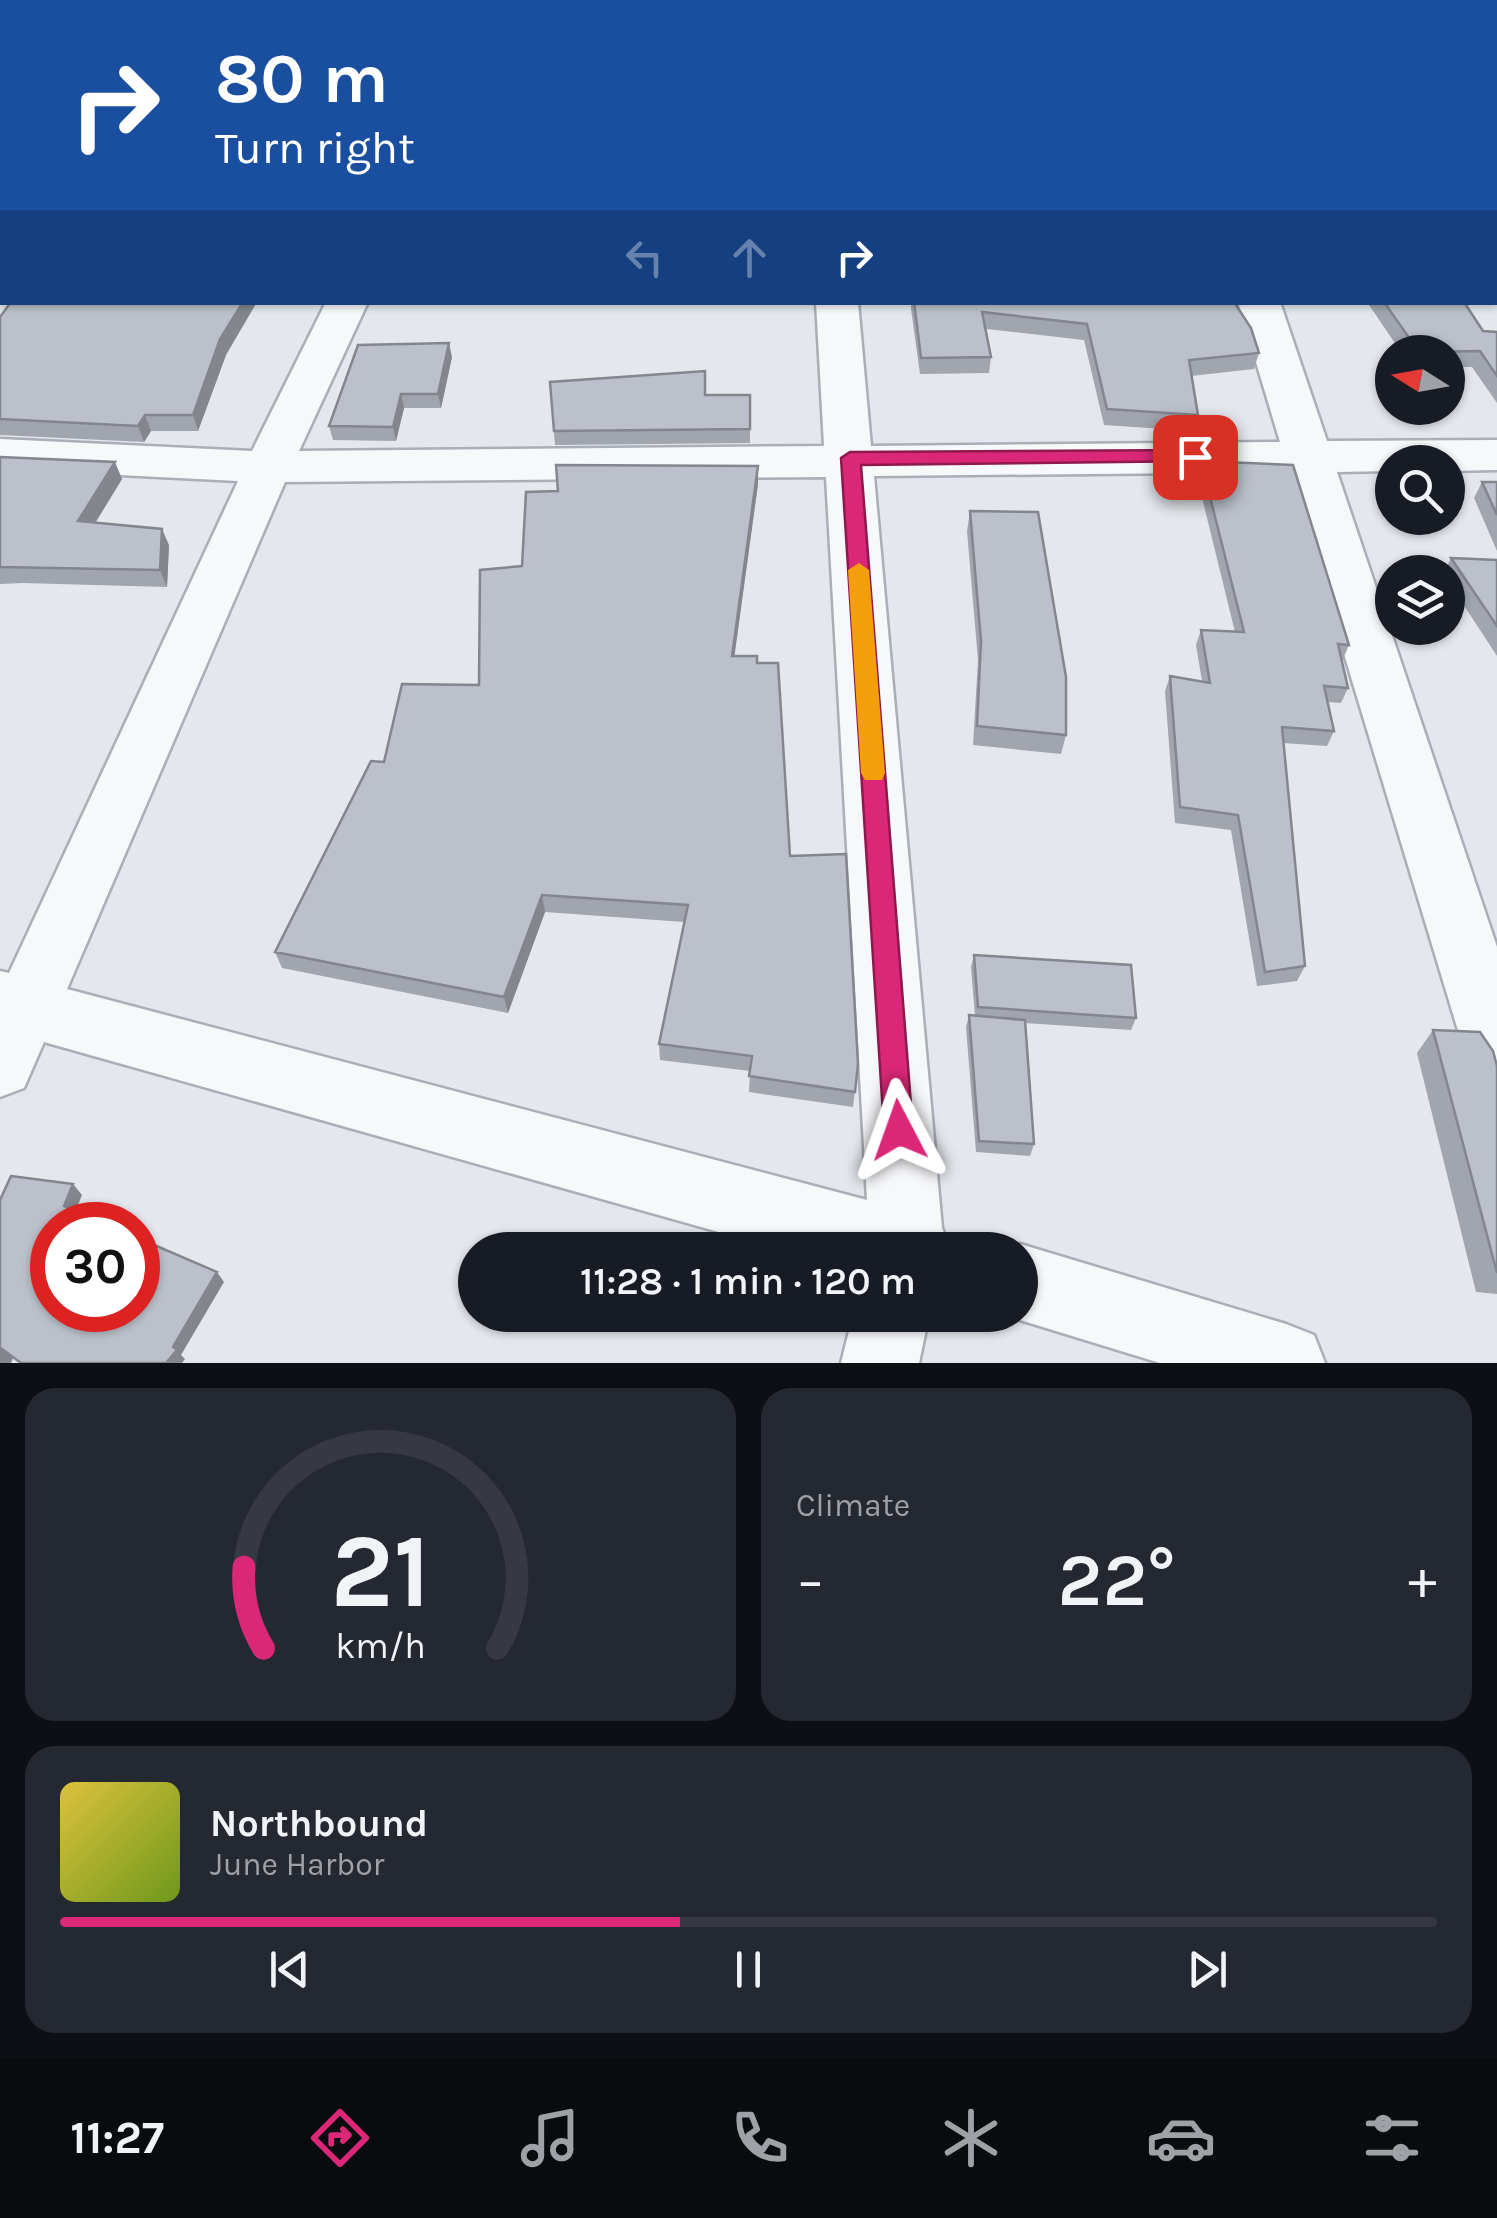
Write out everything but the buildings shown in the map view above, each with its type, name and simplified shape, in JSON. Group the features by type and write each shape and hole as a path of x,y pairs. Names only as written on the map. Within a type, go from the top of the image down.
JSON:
{"street":[{"path":"346,305 9,1025 779,1232"},
{"path":"837,305 903,1232"},
{"path":"1260,305 1497,1047"},
{"path":"0,454 268,466 1497,455"},
{"path":"1038,1287 1286,1363"},
{"path":"880,1363 888,1332"}],"slow traffic":[{"path":"859,570 873,773"}],"route":[{"path":"899,1130 850,458 1195,457"}]}
